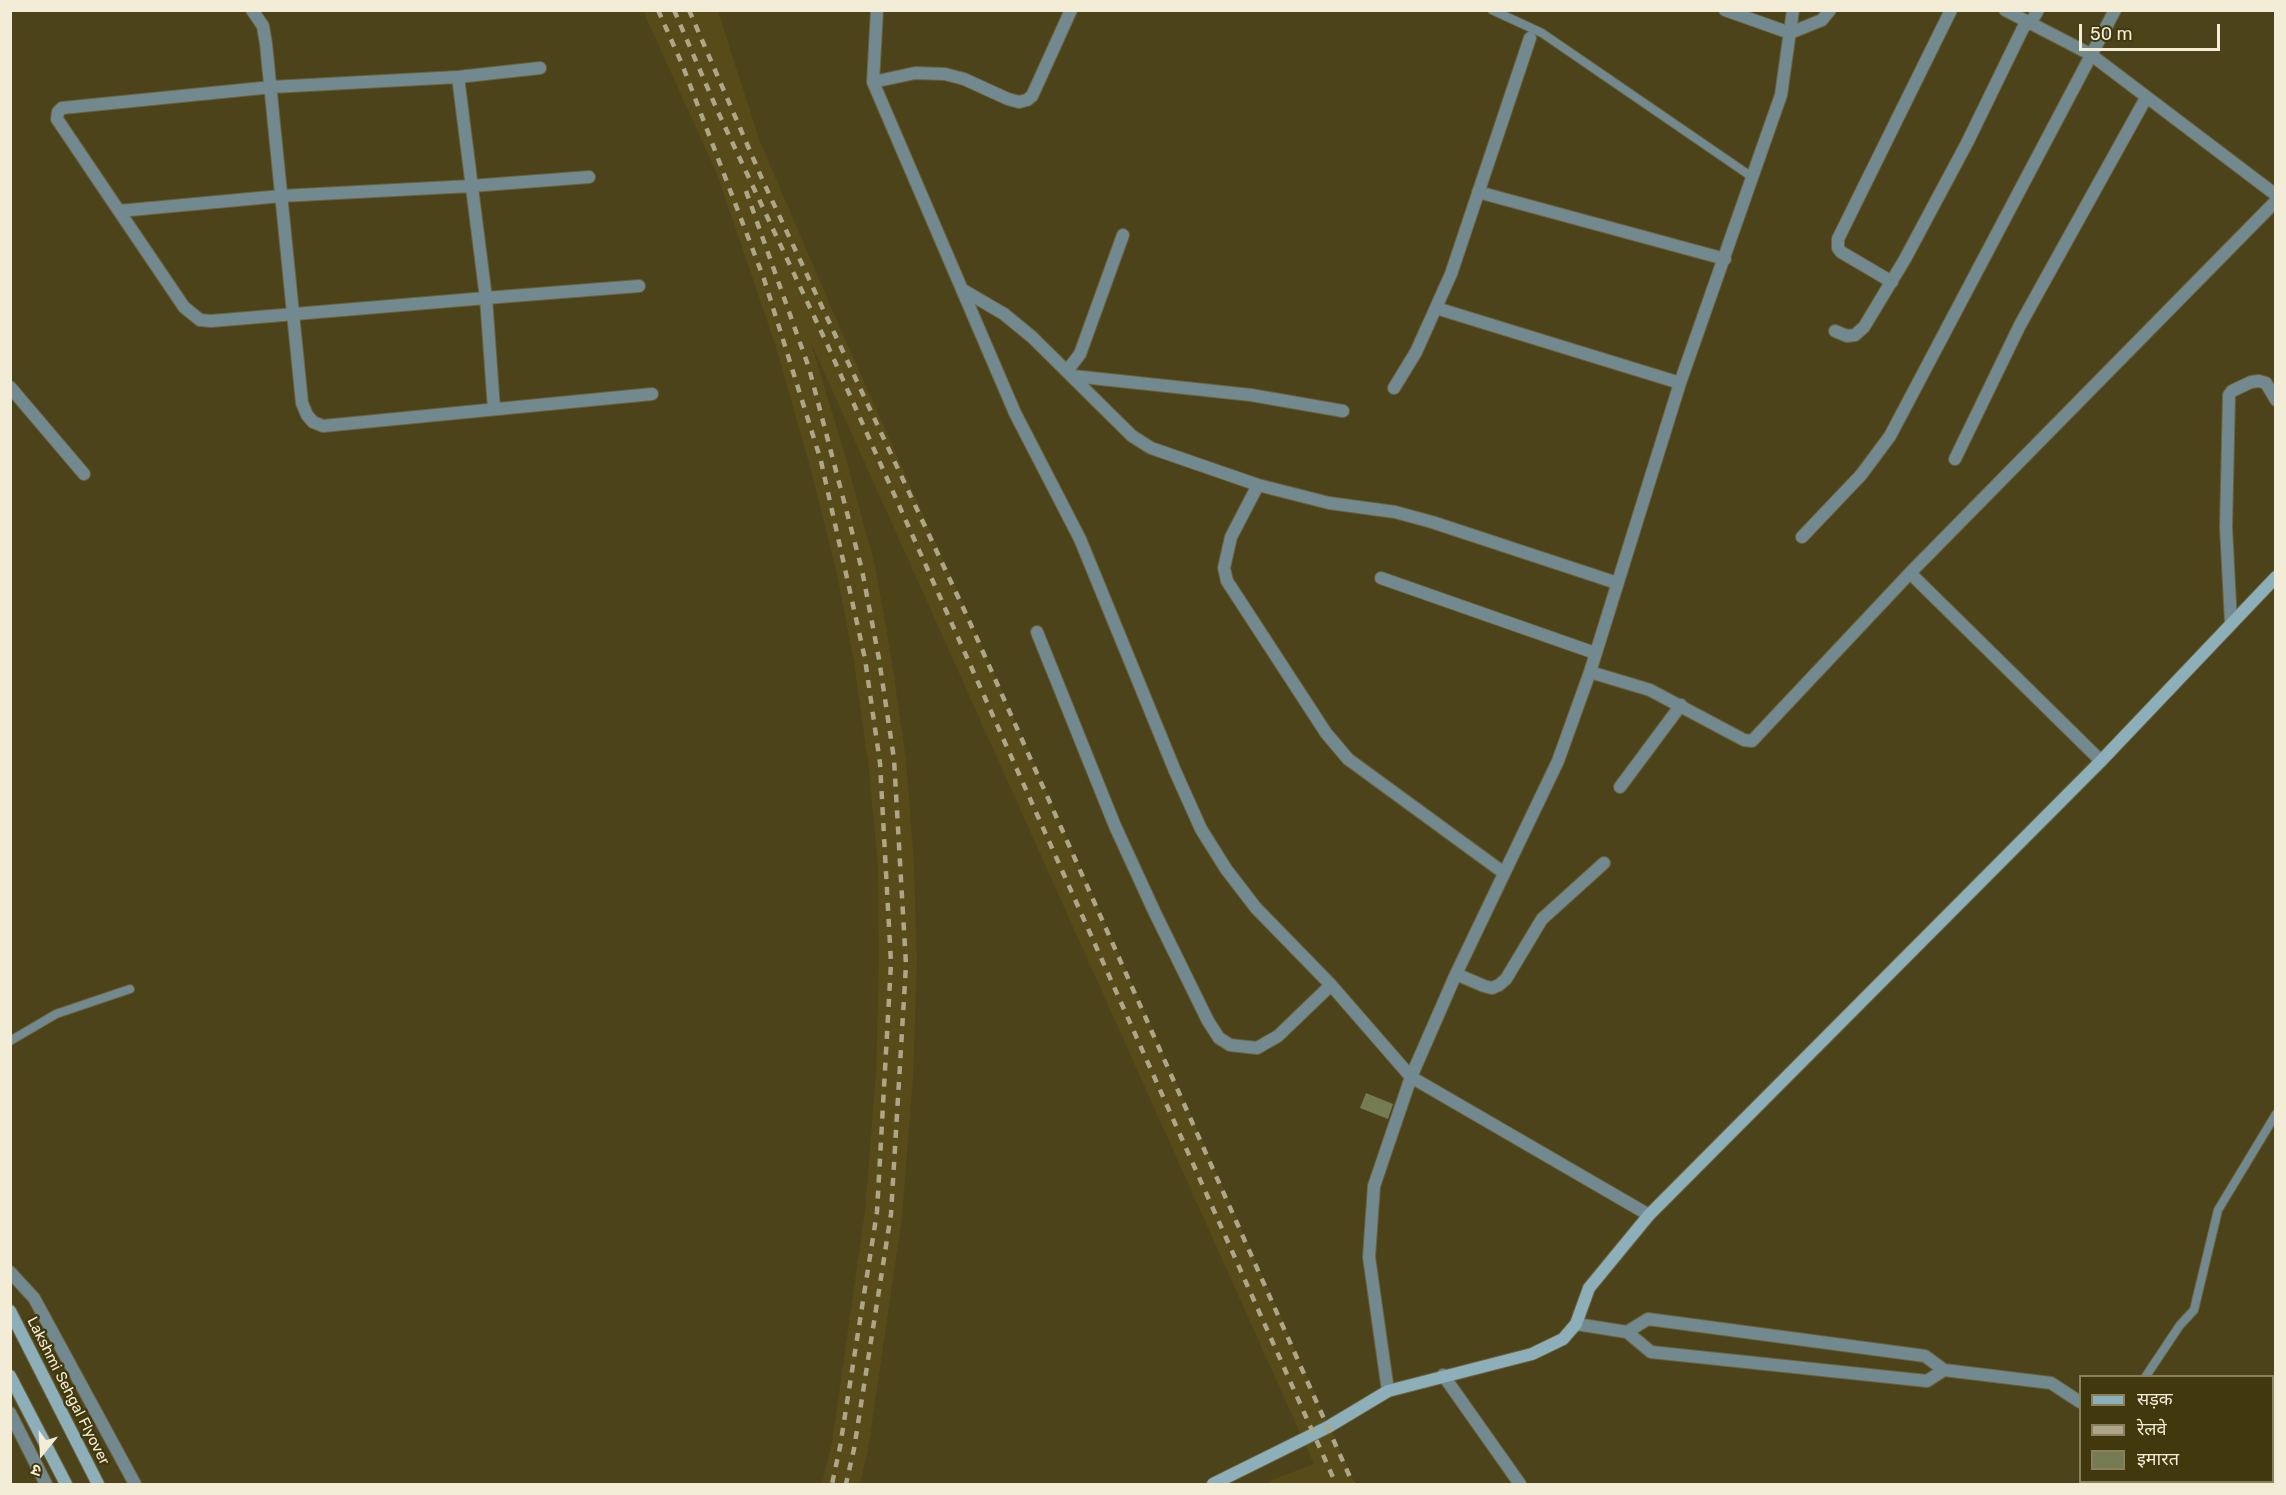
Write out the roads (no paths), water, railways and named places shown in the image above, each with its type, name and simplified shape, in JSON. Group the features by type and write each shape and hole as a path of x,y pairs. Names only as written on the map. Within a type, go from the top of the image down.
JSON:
{"street":[{"path":"252,10 263,26 266,44 302,403 313,422 322,426 652,394"},
{"path":"877,10 873,82 1016,413 1080,539 1175,771 1202,829 1226,869 1257,908 1331,985 1411,1077 1650,1215"},
{"path":"873,82 915,73 945,74 964,79 1008,99 1019,102 1027,100 1032,96 1071,10"},
{"path":"1725,10 1790,33 1822,20 1830,10"},
{"path":"1388,1391 1373,1299 1369,1257 1374,1186 1411,1077 1456,974 1558,761 1590,672 1680,383 1781,95 1793,10"},
{"path":"1892,282 1841,252 1838,248 1838,239 1951,10"},
{"path":"2005,10 2090,54 2276,195"},
{"path":"1835,331 1847,336 1855,335 1864,327 1892,282 2028,23 2037,10"},
{"path":"1802,537 1861,475 1890,436 2115,10"},
{"path":"1394,388 1416,352 1451,274 1530,38"},
{"path":"540,68 458,77 271,82 63,108 58,112 57,119 184,307 200,320 212,321 639,286"},
{"path":"458,77 486,298 494,409"},
{"path":"1955,459 2020,325 2146,98"},
{"path":"119,211 281,196 589,177"},
{"path":"1478,192 1725,259"},
{"path":"1590,672 1650,690 1744,740 1752,741 1910,573 2276,201"},
{"path":"1070,373 1080,354 1123,235"},
{"path":"963,290 1004,314 1070,373 1132,436 1151,448 1258,485 1329,503 1395,512 1432,522 1617,583"},
{"path":"1436,308 1680,383"},
{"path":"1070,373 1251,395 1343,411"},
{"path":"2231,623 2226,527 2229,395 2232,391 2251,382 2259,381 2266,383 2276,400"},
{"path":"10,387 84,474"},
{"path":"1258,485 1228,546 1224,568 1227,581 1326,733 1348,759 1504,873"},
{"path":"1910,573 2101,761"},
{"path":"1214,1485 1328,1427 1388,1391 1443,1375 1532,1354 1563,1339 1576,1324 1590,1288 1650,1215 2101,761 2276,577"},
{"path":"1381,578 1595,653"},
{"path":"1037,632 1115,826 1155,913 1208,1021 1219,1038 1230,1046 1257,1048 1278,1036 1331,985"},
{"path":"1620,787 1681,705"},
{"path":"1456,974 1484,986 1492,988 1499,985 1506,979 1542,920 1562,899 1604,863"},
{"path":"10,1272 34,1298 135,1485"},
{"name":"Lakshmi Sehgal Flyover","path":"10,1311 98,1485"},
{"path":"1627,1332 1648,1319 1926,1356 1944,1370 2051,1383 2079,1401"},
{"path":"1576,1324 1627,1332 1651,1352 1927,1381 1944,1370"},
{"path":"1443,1375 1520,1485"},
{"path":"10,1376 66,1485"},
{"path":"10,1413 46,1485"}],"lane":[{"path":"1492,10 1542,33 1752,177"},
{"path":"10,1041 56,1014 130,989"},
{"path":"2147,1375 2180,1325 2194,1310 2218,1210 2276,1114"}],"railway":[{"path":"658,10 682,64 764,279 821,461 865,659 880,763 891,963 877,1212 840,1447 832,1484"},
{"path":"674,10 718,112 827,344 1336,1484"},
{"path":"689,10 763,181 967,616 1353,1484"},
{"path":"746,191 809,368 862,570 879,659 894,759 906,965 891,1214 854,1449 846,1484"}]}
